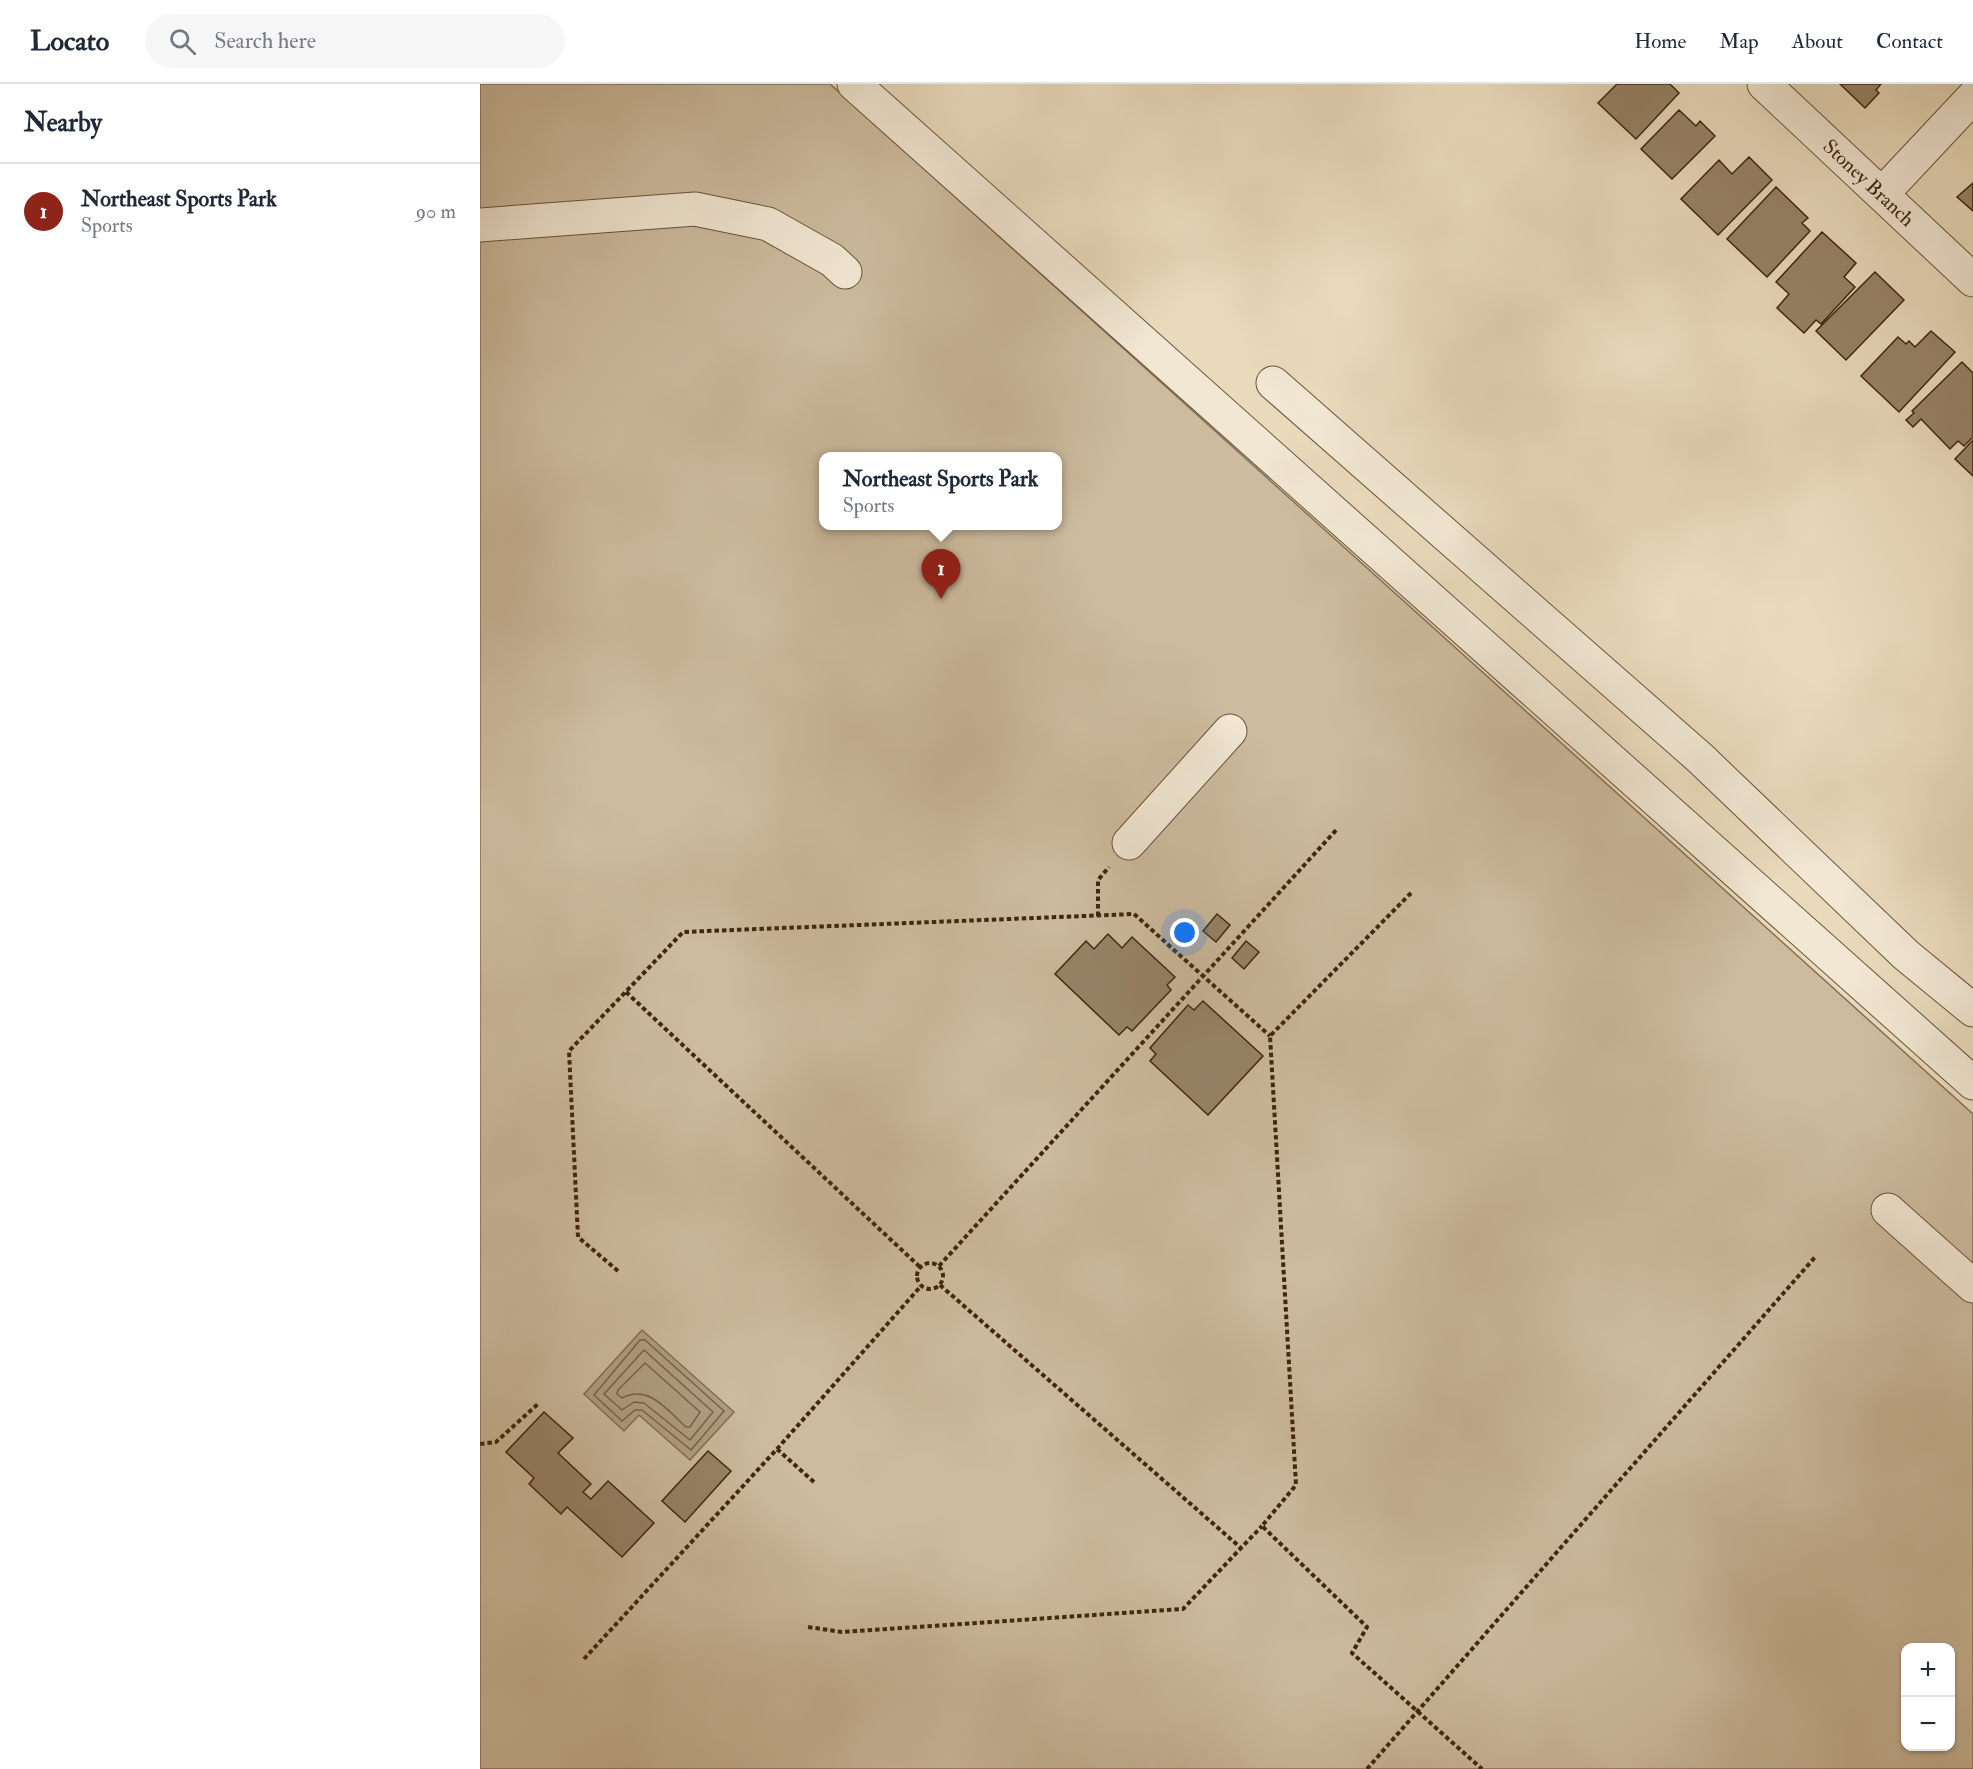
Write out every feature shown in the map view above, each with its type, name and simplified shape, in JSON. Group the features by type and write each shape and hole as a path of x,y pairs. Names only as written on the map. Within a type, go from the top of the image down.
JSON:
{"street":[{"path":"854,84 1973,1083"},
{"name":"Stoney Branch","path":"1764,84 1973,280"},
{"path":"1882,194 1973,97"},
{"path":"480,225 695,209 768,224 832,260 845,272"},
{"path":"1272,382 1700,758 1906,956 1973,1010"},
{"path":"1129,843 1230,731"},
{"path":"1888,1210 1973,1286"}],"path":[{"path":"939,1266 1338,828"},
{"path":"1098,916 1098,880 1129,843"},
{"path":"1270,1036 1412,893"},
{"path":"618,1271 578,1237 569,1051 682,932 1134,914 1270,1036 1296,1485 1262,1526 1184,1609 842,1632 808,1627"},
{"path":"626,992 920,1267"},
{"path":"1367,1769 1816,1256"},
{"path":"931,1263 939,1266 944,1277 940,1285 929,1290 921,1286 917,1274 920,1267 931,1263"},
{"path":"940,1285 1241,1548"},
{"path":"584,1659 777,1449 921,1286"},
{"path":"480,1444 496,1442 538,1404"},
{"path":"777,1449 814,1482"},
{"path":"1262,1526 1367,1627 1352,1653 1482,1769"}],"shaded area":[{"path":"480,84 830,84 1973,1114 1973,1769 480,1769"}],"water":[{"path":"642,1330 734,1412 690,1460 639,1415 624,1431 584,1394"}],"building":[{"path":"1617,84 1670,84 1679,93 1636,139 1598,103"},
{"path":"1840,84 1881,84 1876,90 1879,93 1865,108"},
{"path":"1679,110 1696,126 1700,121 1715,136 1672,179 1641,149"},
{"path":"1749,157 1772,180 1718,235 1681,199 1719,160 1732,174"},
{"path":"1973,183 1973,211 1957,197"},
{"path":"1776,187 1808,218 1802,223 1810,231 1767,277 1727,239"},
{"path":"1822,232 1856,263 1844,277 1855,287 1821,324 1816,320 1804,333 1777,308 1789,294 1776,282"},
{"path":"1875,272 1904,300 1846,360 1816,331"},
{"path":"1931,331 1955,352 1899,412 1861,376 1898,337 1906,344 1909,341 1915,347"},
{"path":"1962,362 1973,373 1973,437 1964,446 1958,441 1950,449 1921,419 1913,427 1906,420 1914,413 1912,411"},
{"path":"1973,440 1973,476 1955,459"},
{"path":"1217,914 1230,925 1216,942 1203,931"},
{"path":"1108,934 1122,948 1132,937 1175,977 1167,985 1171,990 1132,1031 1127,1027 1119,1035 1055,974 1086,941 1094,949"},
{"path":"1246,941 1259,952 1244,969 1232,958"},
{"path":"1203,1001 1263,1056 1208,1115 1150,1061 1156,1054 1150,1048 1188,1005 1194,1010"},
{"path":"544,1412 573,1438 558,1453 591,1484 583,1492 591,1499 608,1481 654,1523 622,1557 567,1507 561,1514 529,1484 534,1478 506,1452"},
{"path":"708,1451 731,1471 685,1522 662,1501"}],"place":[{"name":"Northeast Sports Park","path":"941,599"}]}
